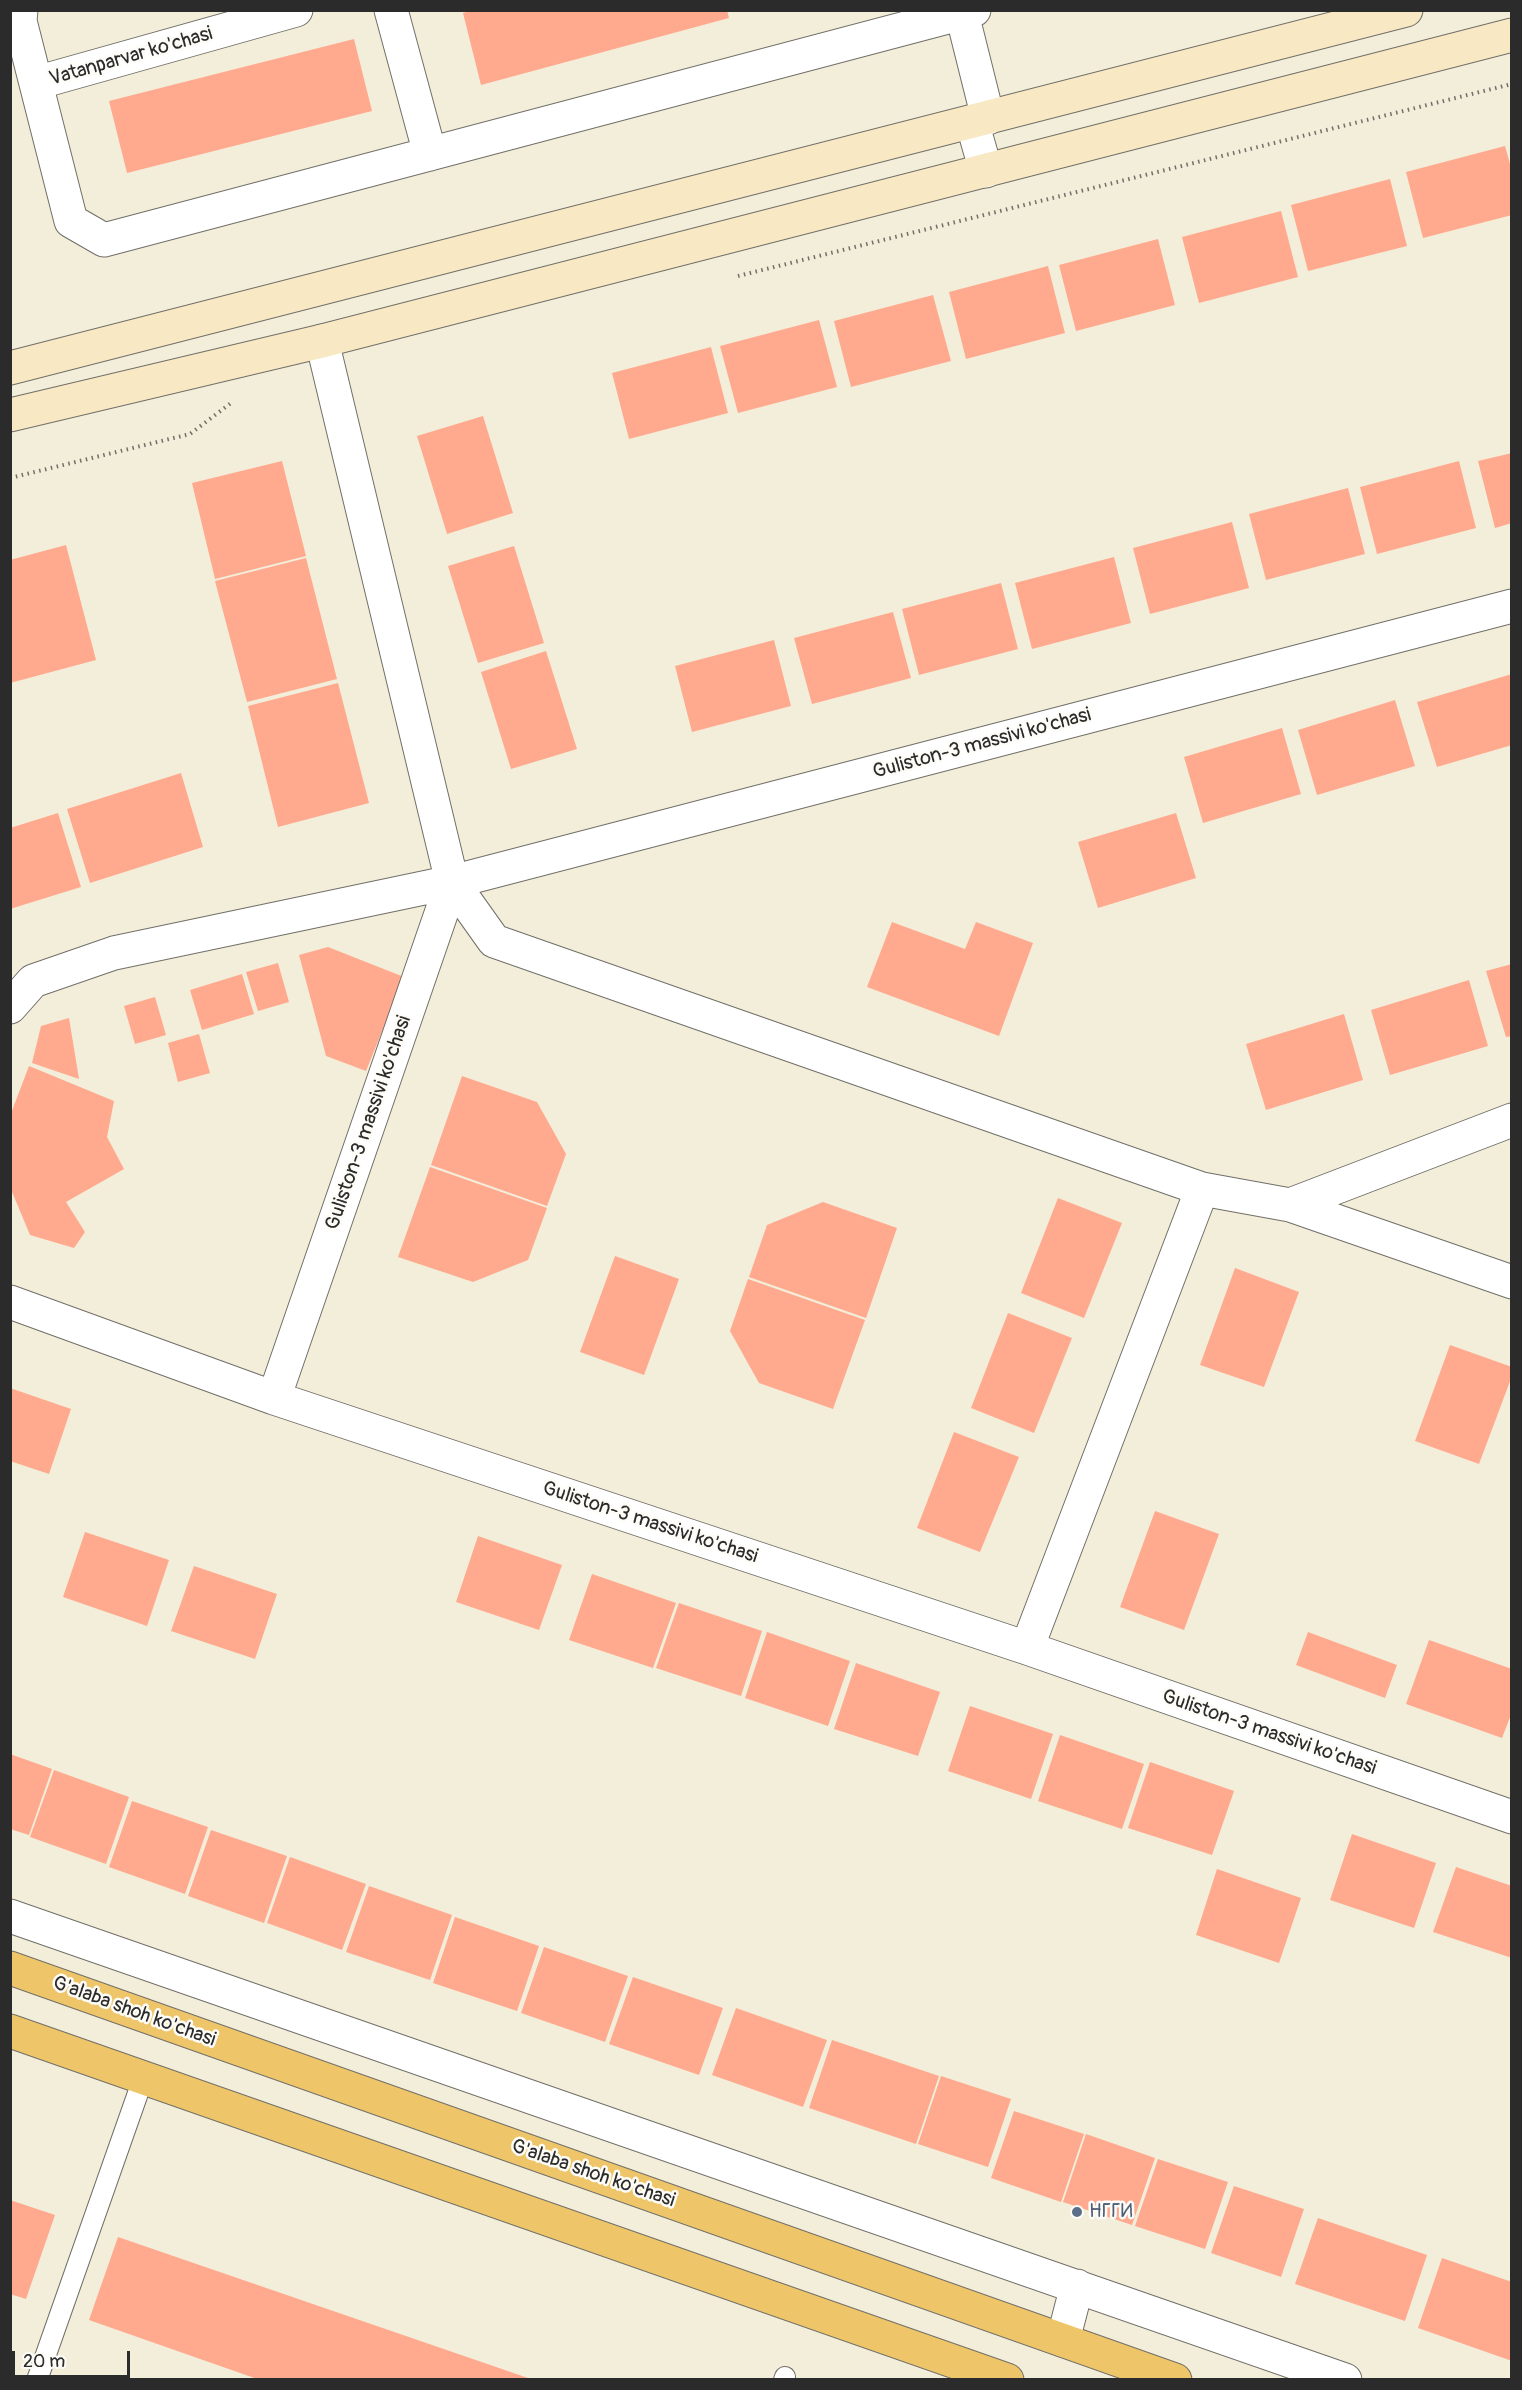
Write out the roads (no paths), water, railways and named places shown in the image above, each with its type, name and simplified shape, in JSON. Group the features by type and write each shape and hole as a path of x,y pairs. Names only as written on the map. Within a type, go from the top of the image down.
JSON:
{"main road":[{"name":"G'alaba shoh ko'chasi","path":"10,1968 1175,2379"},
{"path":"10,2031 1007,2379"}],"street":[{"path":"21,10 20,21 71,221 104,240 965,12 986,171"},
{"name":"Vatanparvar ko'chasi","path":"36,83 296,10"},
{"path":"391,10 430,154"},
{"path":"10,368 1406,10"},
{"path":"10,416 322,341 1512,35"},
{"path":"322,341 453,882 494,941 1202,1189 1290,1205 1512,1282"},
{"name":"Guliston-3 massivi ko'chasi","path":"10,1007 33,981 114,953 453,882 1512,606"},
{"name":"Guliston-3 massivi ko'chasi","path":"274,1398 453,882"},
{"path":"1290,1205 1512,1120"},
{"path":"1027,1648 1202,1189"},
{"name":"Guliston-3 massivi ko'chasi","path":"10,1302 274,1398 1027,1648 1512,1817"},
{"path":"10,1916 1345,2379"},
{"path":"1063,2340 1077,2286"}],"lane":[{"path":"37,2379 144,2076"}],"place":[{"name":"НГГИ","path":"1077,2212"}]}
